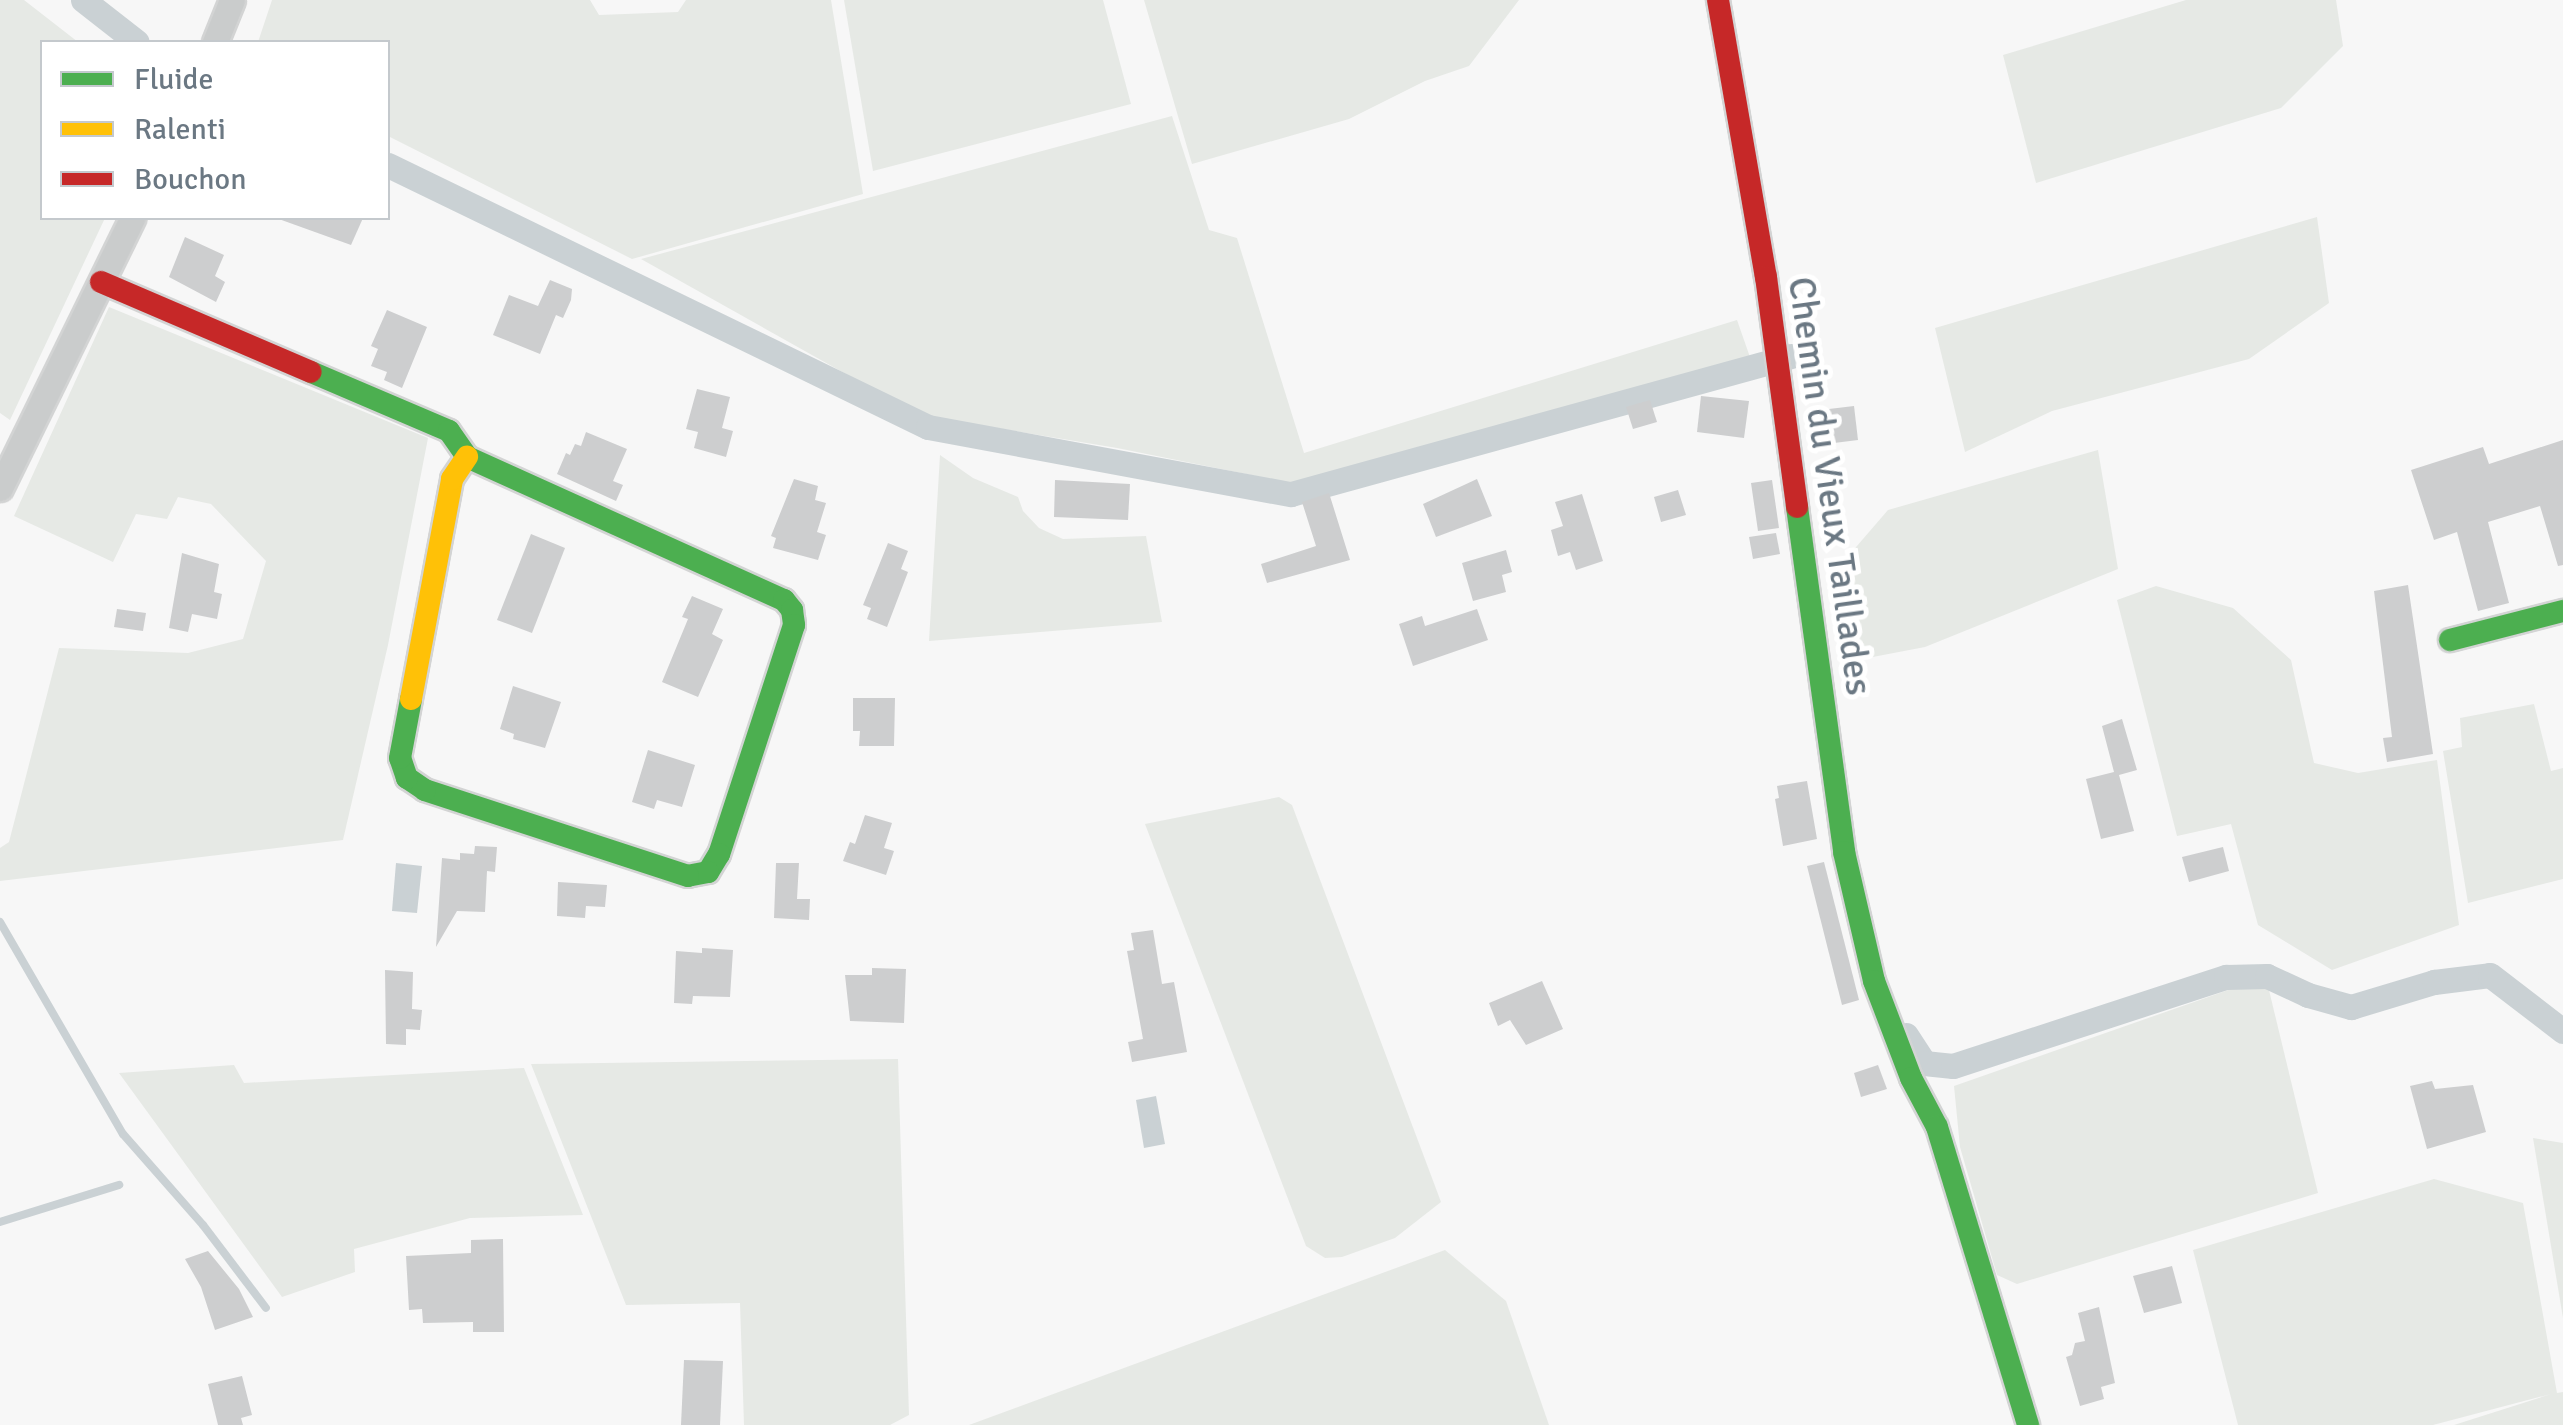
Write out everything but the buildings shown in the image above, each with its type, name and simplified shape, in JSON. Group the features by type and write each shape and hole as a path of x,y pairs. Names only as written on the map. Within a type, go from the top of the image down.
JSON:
{"street":[{"path":"216,40 232,0"},
{"name":"Chemin du Vieux Taillades","path":"1718,0 1766,277 1844,852 1874,980 1910,1078 1937,1127 2028,1425"},
{"path":"0,488 131,220"},
{"path":"101,282 449,431 467,457 784,600 792,610 794,625 720,854 708,872 688,876 425,790 406,778 400,758 452,479 467,457"},
{"path":"2450,640 2563,611"}],"shaded area":[{"path":"0,0 24,0 75,40 40,40 40,220 104,220 10,420 0,413"},
{"path":"272,0 590,0 599,15 678,12 686,0 831,0 863,194 632,259 390,137 390,40 259,40"},
{"path":"844,0 1103,0 1131,104 873,171"},
{"path":"1144,0 1519,0 1469,66 1425,81 1349,119 1192,164"},
{"path":"2186,0 2336,0 2343,46 2281,108 2036,183 2003,55"},
{"path":"1172,116 1209,230 1237,238 1304,453 1737,320 1751,360 1296,484 1117,448 919,415 641,259"},
{"path":"2317,217 2329,303 2249,359 2052,411 1965,452 1935,328"},
{"path":"109,307 428,438 388,645 343,840 0,881 0,848 9,842 59,648 188,653 243,639 266,561 211,504 178,497 167,519 136,514 113,562 14,516"},
{"path":"2098,450 2118,569 1925,647 1857,660 1844,561 1888,510"},
{"path":"940,455 973,478 1018,497 1023,511 1039,528 1063,539 1146,536 1162,622 929,641"},
{"path":"2156,586 2233,608 2291,660 2314,763 2358,773 2437,760 2459,925 2332,970 2258,925 2231,824 2177,836 2117,600"},
{"path":"2534,704 2551,771 2563,768 2563,879 2468,903 2443,751 2462,747 2460,718"},
{"path":"1279,797 1292,805 1441,1202 1395,1238 1342,1257 1325,1258 1306,1246 1145,824"},
{"path":"396,863 422,866 417,913 392,911"},
{"path":"2268,986 2318,1193 2017,1284 1997,1275 1960,1147 1954,1086 2234,988"},
{"path":"898,1059 909,1415 890,1425 744,1425 740,1303 626,1305 531,1064"},
{"path":"234,1065 244,1083 524,1068 583,1215 470,1218 354,1249 355,1272 282,1297 119,1073"},
{"path":"1156,1096 1165,1144 1144,1148 1136,1100"},
{"path":"2533,1138 2563,1143 2563,1318"},
{"path":"2434,1179 2523,1203 2557,1393 2563,1392 2563,1425 2454,1425 2551,1394 2433,1425 2238,1425 2193,1250"},
{"path":"1445,1250 1506,1301 1549,1425 969,1425"}],"waterway":[{"path":"83,0 134,40"},
{"path":"390,166 928,427 1291,494 1791,356"},
{"path":"0,922 123,1134 203,1225 266,1308"},
{"path":"1906,1035 1924,1063 1953,1066 2226,977 2267,976 2308,995 2351,1007 2434,982 2490,975 2563,1031"},
{"path":"0,1222 119,1185"}],"traffic: fast":[{"path":"311,372 449,431 467,457 784,600 792,610 794,625 719,854 708,872 688,876 425,790 407,778 400,758 411,699"},
{"path":"1797,507 1844,852 1874,981 1911,1078 1937,1127 2028,1425"},
{"path":"2450,640 2563,611"}],"traffic: slow":[{"path":"411,699 452,479 467,457"}],"traffic: jam":[{"path":"1718,0 1766,277 1797,507"},
{"path":"101,282 311,372"}]}
